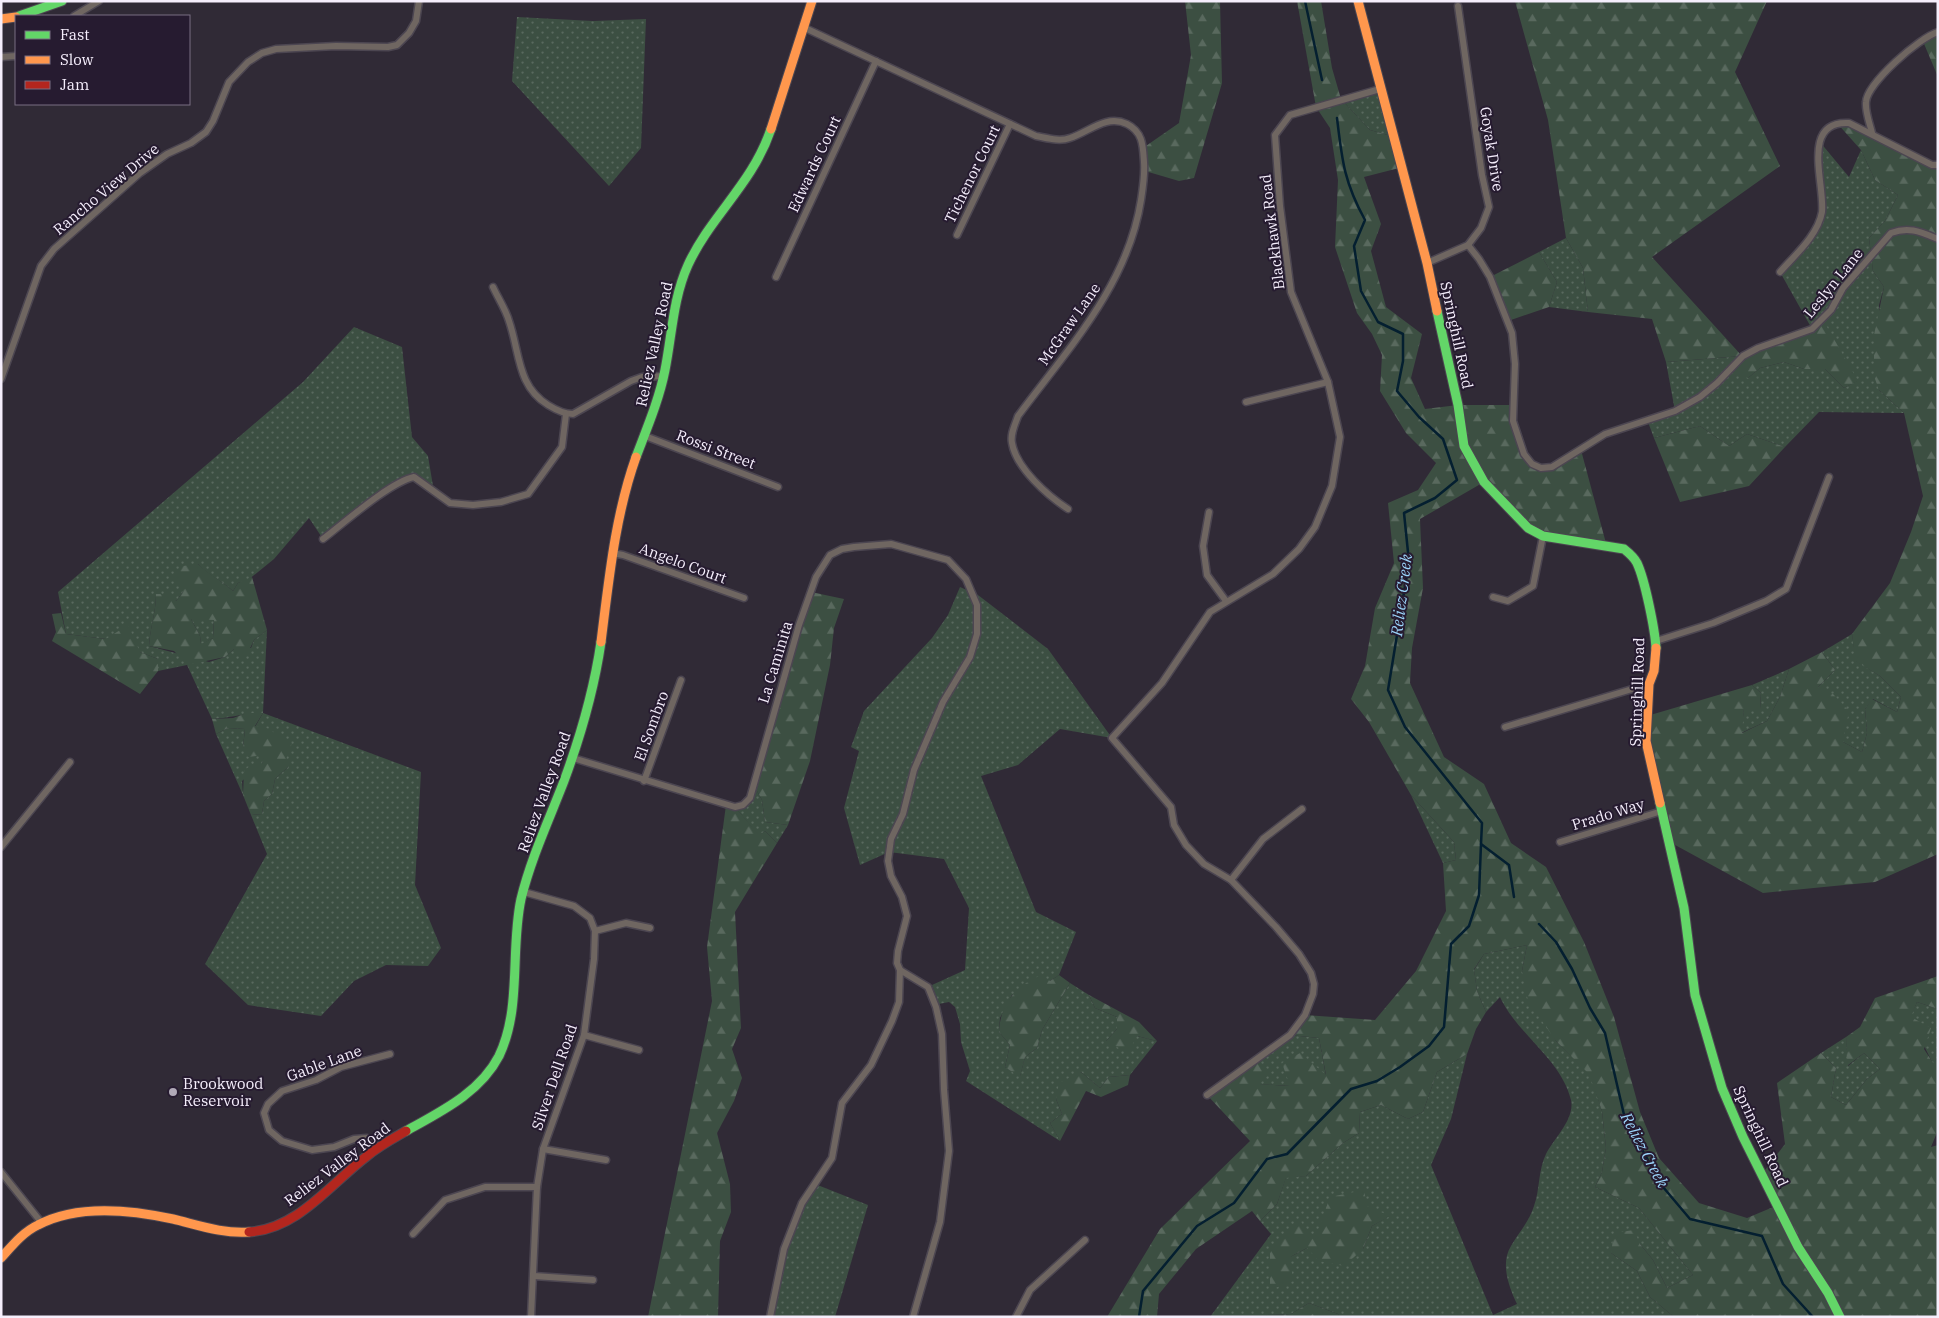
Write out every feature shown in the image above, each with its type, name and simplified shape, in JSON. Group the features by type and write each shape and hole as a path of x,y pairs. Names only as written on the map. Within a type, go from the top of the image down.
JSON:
{"main road":[{"path":"21,15 62,1"},
{"name":"Reliez Valley Road","path":"1,1258 26,1233 41,1222 79,1214 140,1214 186,1222 212,1230 241,1233 261,1232 275,1226 307,1206 376,1149 475,1088 491,1069 501,1051 512,1016 516,934 530,869 573,758 591,696 612,553 622,501 664,376 680,285 712,224 743,186 758,161 805,28 812,1"},
{"name":"Springhill Road","path":"1358,1 1380,89 1404,167 1427,263 1458,405 1464,446 1484,482 1528,528 1543,536 1624,549 1632,555 1638,564 1656,641 1652,678 1649,684 1646,741 1684,908 1695,995 1722,1088 1743,1137 1798,1247 1828,1293 1840,1317"},
{"path":"1,19 15,17"}],"street":[{"path":"76,15 99,1"},
{"name":"Rancho View Drive","path":"1,379 41,266 54,249 140,173 167,154 206,132 213,121 229,82 248,62 262,53 276,49 336,46 388,47 397,44 409,33 416,21 419,1"},
{"name":"Goyak Drive","path":"1427,263 1468,245 1482,228 1488,207 1458,6"},
{"name":"McGraw Lane","path":"805,28 1036,136 1056,140 1069,138 1101,123 1112,121 1125,123 1137,129 1143,141 1145,171 1138,220 1122,265 1096,312 1018,416 1012,431 1012,442 1020,462 1047,495 1068,509"},
{"path":"1872,133 1866,102 1870,93 1896,61 1922,39 1938,32"},
{"path":"1,58 15,56"},
{"name":"Edwards Court","path":"776,277 876,61"},
{"name":"Blackhawk Road","path":"1232,880 1204,864 1186,845 1174,825 1171,807 1112,738 1162,683 1210,612 1273,574 1299,549 1315,528 1332,486 1340,437 1328,382 1291,292 1280,206 1275,135 1281,124 1290,115 1380,89"},
{"path":"1780,272 1806,243 1820,216 1818,157 1820,142 1825,130 1836,122 1849,123 1932,165 1938,165"},
{"name":"Tichenor Court","path":"957,234 1010,124"},
{"name":"Leslyn Lane","path":"1468,245 1480,258 1490,277 1510,327 1515,364 1513,421 1524,454 1532,464 1540,468 1552,467 1606,434 1648,422 1675,411 1700,397 1717,383 1743,356 1758,348 1812,330 1831,310 1842,288 1891,233 1901,229 1914,229 1938,239"},
{"path":"493,287 509,320 521,373 530,389 537,398 566,414 582,410 636,379 664,376"},
{"path":"1246,402 1328,382"},
{"path":"322,539 393,486 409,478 414,477 450,503 473,505 501,502 528,494 562,447 566,414"},
{"name":"Rossi Street","path":"645,436 778,487"},
{"path":"1656,641 1713,623 1766,601 1786,589 1829,477"},
{"path":"1209,512 1203,546 1207,575 1226,601"},
{"path":"1492,597 1508,601 1533,586 1543,536"},
{"name":"La Caminita","path":"573,758 735,807 743,805 750,798 799,625 816,578 830,555 842,549 891,544 948,560 966,579 977,606 977,634 970,657 943,702 931,728 914,770 903,814 891,839 888,861 891,876 902,897 907,916 898,950 897,963 900,970"},
{"name":"Angelo Court","path":"612,553 623,555 744,598"},
{"name":"El Sombro","path":"644,781 681,680"},
{"path":"1505,727 1649,684"},
{"path":"1,847 29,815 70,762"},
{"path":"1207,1095 1290,1035 1305,1015 1313,994 1314,984 1311,973 1299,954 1232,880 1263,840 1302,809"},
{"name":"Prado Way","path":"1560,842 1662,811"},
{"path":"524,892 574,906 590,918 596,932 626,923 650,928"},
{"name":"Silver Dell Road","path":"531,1317 537,1187 543,1148 584,1035 596,932"},
{"path":"900,970 928,988 936,1007 942,1034 949,1151 940,1222 913,1317"},
{"path":"770,1317 784,1249 802,1203 832,1158 842,1103 871,1065 892,1021 899,1002 900,970"},
{"path":"584,1035 639,1050"},
{"name":"Gable Lane","path":"376,1149 367,1138 354,1139 334,1147 312,1150 282,1141 269,1130 264,1113 268,1104 282,1091 316,1080 342,1067 390,1054"},
{"path":"543,1148 606,1160"},
{"path":"1,1172 41,1222"},
{"path":"412,1234 445,1200 485,1187 537,1187"},
{"path":"1016,1317 1030,1290 1085,1240"},
{"path":"534,1276 592,1280"}],"green space":[{"path":"1185,1 1220,1 1222,83 1194,178 1179,181 1145,171 1143,148 1179,123 1191,55"},
{"path":"1297,1 1321,1 1332,68 1341,99 1370,130 1395,137 1403,167 1364,177 1381,224 1371,251 1386,307 1422,334 1411,378 1425,409 1458,405 1514,405 1518,438 1532,464 1552,467 1581,450 1607,547 1543,536 1484,482 1420,519 1423,588 1412,648 1410,683 1444,757 1484,784 1511,843 1546,867 1584,942 1614,1017 1640,1112 1659,1158 1699,1203 1747,1218 1778,1205 1762,1174 1785,1144 1777,1083 1821,1053 1836,1068 1831,1097 1846,1105 1867,1079 1880,1069 1864,1053 1847,1066 1846,1037 1860,1027 1875,998 1938,976 1938,1009 1917,1002 1911,1017 1931,1028 1924,1049 1933,1063 1938,1058 1938,1130 1931,1147 1938,1145 1938,1317 1674,1317 1650,1297 1637,1271 1611,1253 1614,1233 1634,1230 1640,1244 1653,1260 1667,1288 1693,1275 1639,1208 1595,1187 1602,1172 1606,1148 1602,1111 1589,1074 1556,1041 1528,1001 1522,971 1527,945 1484,954 1474,969 1477,991 1486,1012 1476,1029 1467,1054 1437,1072 1423,1112 1408,1119 1381,1105 1360,1112 1359,1133 1343,1143 1306,1176 1286,1178 1277,1204 1260,1221 1252,1211 1196,1249 1159,1294 1157,1317 1107,1317 1160,1229 1250,1141 1207,1095 1253,1062 1272,1071 1259,1084 1290,1086 1282,1063 1300,1053 1326,1075 1319,1038 1290,1035 1305,1015 1375,1020 1416,971 1446,911 1443,863 1456,860 1454,842 1411,795 1369,722 1351,699 1365,666 1375,608 1394,563 1388,503 1418,490 1436,463 1406,433 1380,391 1382,355 1372,334 1357,313 1335,247 1338,180 1330,128 1316,107"},
{"path":"1515,1 1767,1 1735,72 1780,166 1652,257 1742,356 1666,362 1652,319 1588,312 1583,268 1566,238 1548,120"},
{"path":"517,17 593,21 646,19 641,148 609,186 512,81"},
{"path":"1938,32 1938,77 1922,39"},
{"path":"1380,89 1395,137 1370,130 1341,99"},
{"path":"1836,122 1849,123 1938,165 1938,854 1875,882 1763,893 1666,840 1649,758 1647,716 1752,685 1761,693 1760,709 1744,709 1742,733 1767,721 1780,697 1789,669 1822,652 1835,670 1818,687 1833,694 1849,711 1843,742 1862,752 1867,733 1865,709 1872,699 1897,712 1901,697 1880,676 1855,661 1852,634 1890,583 1911,532 1923,496 1904,413 1879,390 1874,376 1874,335 1884,287 1873,271 1869,238 1885,221 1898,195 1875,180 1861,150"},
{"path":"1820,142 1849,177 1861,150 1875,180 1898,195 1885,221 1869,238 1873,271 1884,287 1879,305 1879,390 1904,413 1819,412 1785,447 1747,434 1729,446 1700,426 1654,438 1648,422 1675,411 1666,362 1743,356 1748,378 1760,368 1784,362 1804,369 1825,369 1844,388 1857,381 1837,346 1812,329 1780,272 1806,243 1819,222"},
{"path":"1566,238 1583,268 1588,312 1549,307 1557,282 1539,252"},
{"path":"1539,252 1557,282 1549,307 1508,321 1490,277"},
{"path":"1823,320 1858,381 1844,388 1825,369 1804,369 1784,362 1760,368 1748,378 1727,372 1742,356"},
{"path":"354,327 402,347 412,437 428,456 434,492 409,478 323,539 309,518 274,559 248,580 238,583 233,591 198,564 176,601 156,594 149,646 209,662 225,657 234,649 251,648 254,640 267,630 263,713 212,719 187,665 158,671 158,659 106,639 66,634 58,592 303,382"},
{"path":"1700,426 1729,446 1747,434 1785,447 1749,486 1680,502 1654,438"},
{"path":"198,564 233,591 238,583 252,577 267,630 254,640 244,661 234,649 225,657 187,665 174,651 149,646 156,594 168,594 176,601 183,592 175,577 183,566","holes":["191,619 214,620 213,638 201,644 200,636"]},
{"path":"960,587 978,595 1048,649 1112,738 1060,729 1018,765 981,776 1036,912 1076,932 1059,975 1050,981 1012,995 1000,1018 999,1032 1010,1045 1005,1067 1020,1076 1025,1057 1037,1048 1042,1030 1070,983 1089,995 1095,1008 1117,1017 1117,1029 1106,1041 1137,1036 1157,1041 1130,1075 1109,1077 1100,1088 1081,1072 1056,1099 1062,1114 1050,1123 1060,1141 966,1081 970,1071 961,1042 960,1024 955,1007 949,1002 939,1004 932,985 965,970 969,908 944,859 889,852 860,865 844,808 859,751 851,747 864,711 932,638 948,615"},
{"path":"811,592 844,599 834,628 830,665 810,761 788,825 765,822 762,800 753,784"},
{"path":"61,613 66,634 106,639 128,625 140,652 158,659 158,671 140,694 52,641 56,632 52,614"},
{"path":"191,619 214,619 213,638 201,645 200,636"},
{"path":"1852,634 1856,661 1880,676 1901,697 1897,712 1873,699 1865,709 1867,733 1862,752 1843,742 1818,687 1835,670 1822,652"},
{"path":"1789,669 1780,697 1767,721 1741,733 1744,709 1760,709 1761,693 1752,685"},
{"path":"247,713 263,713 255,726 265,727 292,743 286,759 288,767 275,779 272,794 264,801 262,814 251,815 243,795 244,771 252,764 262,764 264,755 248,757 243,747 245,729 228,728 216,734 212,719 233,718"},
{"path":"263,713 421,772 415,885 441,948 428,966 386,965 354,981 321,1016 248,1005 205,964 267,854 251,815 262,814 264,801 272,794 275,779 288,767 255,727"},
{"path":"228,728 245,729 243,747 265,755 262,764 242,781 243,795 216,734"},
{"path":"753,784 762,800 765,822 788,825 777,843 765,831 759,836 735,807 750,798"},
{"path":"1411,795 1454,842 1456,860 1443,863"},
{"path":"726,805 735,807 759,835 765,831 777,843 735,912 741,1028 732,1049 742,1078 734,1101 717,1133 730,1184 731,1212 720,1241 718,1317 648,1317 712,1001 707,947"},
{"path":"1527,945 1522,971 1556,1041 1590,1074 1602,1111 1606,1148 1602,1172 1595,1187 1639,1208 1693,1275 1667,1288 1653,1260 1640,1244 1611,1253 1637,1271 1650,1297 1674,1317 1339,1317 1338,1314 1309,1303 1291,1314 1267,1315 1266,1317 1210,1317 1271,1234 1260,1221 1277,1204 1286,1177 1306,1176 1343,1143 1359,1133 1360,1112 1381,1105 1408,1119 1423,1112 1437,1072 1467,1054 1451,1119 1431,1165 1493,1315 1517,1304 1507,1275 1506,1260 1511,1246 1532,1212 1543,1160 1567,1121 1570,1114 1571,1100 1566,1085 1558,1072 1517,1023 1500,997 1486,1012 1477,991 1474,970 1484,954","holes":["1389,1216 1372,1226 1363,1249 1307,1248 1290,1257 1315,1239"]},
{"path":"1041,975 1050,981 1059,975 1070,983 1042,1030 1037,1048 1025,1057 1020,1077 1005,1067 1010,1045 999,1032 1000,1022 1006,1005 1017,990"},
{"path":"1089,995 1139,1022 1157,1041 1137,1036 1128,1053 1106,1041 1117,1029 1117,1017 1095,1008"},
{"path":"1917,1002 1938,1009 1938,1058 1933,1064 1910,1017"},
{"path":"1290,1035 1319,1038 1326,1076 1290,1086 1258,1084 1253,1062"},
{"path":"1846,1037 1848,1066 1864,1053 1880,1069 1867,1079 1846,1105 1831,1097 1836,1068 1821,1053"},
{"path":"1081,1072 1100,1088 1109,1077 1130,1075 1128,1085 1101,1097 1086,1091 1060,1141 1050,1123 1062,1114 1056,1099 1059,1083"},
{"path":"815,1184 868,1205 835,1317 770,1317 785,1248 798,1214"},
{"path":"1364,1190 1367,1206 1390,1216 1372,1226 1363,1249 1344,1266 1319,1261 1307,1248 1290,1257 1293,1281 1270,1290 1270,1250 1301,1222 1315,1239 1330,1197"},
{"path":"1309,1303 1338,1314 1339,1317 1266,1317 1267,1315 1291,1314"}],"waterway":[{"name":"Reliez Creek","path":"1305,1 1322,80"},
{"name":"Reliez Creek","path":"1337,118 1348,182 1365,220 1354,246 1361,291 1378,322 1403,334 1403,361 1397,391 1419,417 1443,439 1457,480 1435,498 1404,513 1409,562 1388,690 1405,727 1482,823 1481,844 1509,865 1514,897"},
{"path":"1139,1317 1143,1291 1197,1226 1234,1203 1267,1159 1287,1154 1351,1089 1377,1081 1400,1067 1429,1046 1444,1027 1451,944 1469,926 1479,895 1481,844"},
{"name":"Reliez Creek","path":"1539,924 1556,942 1605,1033 1625,1119 1663,1187 1690,1219 1762,1236 1783,1284 1813,1317"}],"traffic: fast":[{"path":"22,15 62,1"},
{"path":"636,457 662,381 676,303 688,265 697,247 753,167 771,129"},
{"path":"1437,311 1458,405 1464,446 1484,482 1528,528 1543,536 1624,549 1631,555 1637,563 1643,581 1652,618 1656,648"},
{"path":"406,1131 445,1109 470,1091 491,1069 499,1056 511,1018 516,938 521,899 535,854 576,747 591,695 601,642"},
{"path":"1660,803 1684,908 1695,995 1722,1088 1743,1137 1798,1247 1828,1293 1840,1317"}],"traffic: slow":[{"path":"771,129 812,1"},
{"path":"1358,1 1427,263 1437,311"},
{"path":"1,19 15,17"},
{"path":"601,642 618,525 636,457"},
{"path":"1656,648 1654,671 1649,684 1646,741 1660,803"},
{"path":"1,1258 27,1231 38,1225 53,1218 87,1212 123,1211 140,1213 220,1230 249,1232"}],"traffic: jam":[{"path":"249,1232 267,1229 283,1223 298,1214 372,1152 406,1131"}],"place":[{"name":"Brookwood Reservoir","path":"173,1092"}]}
